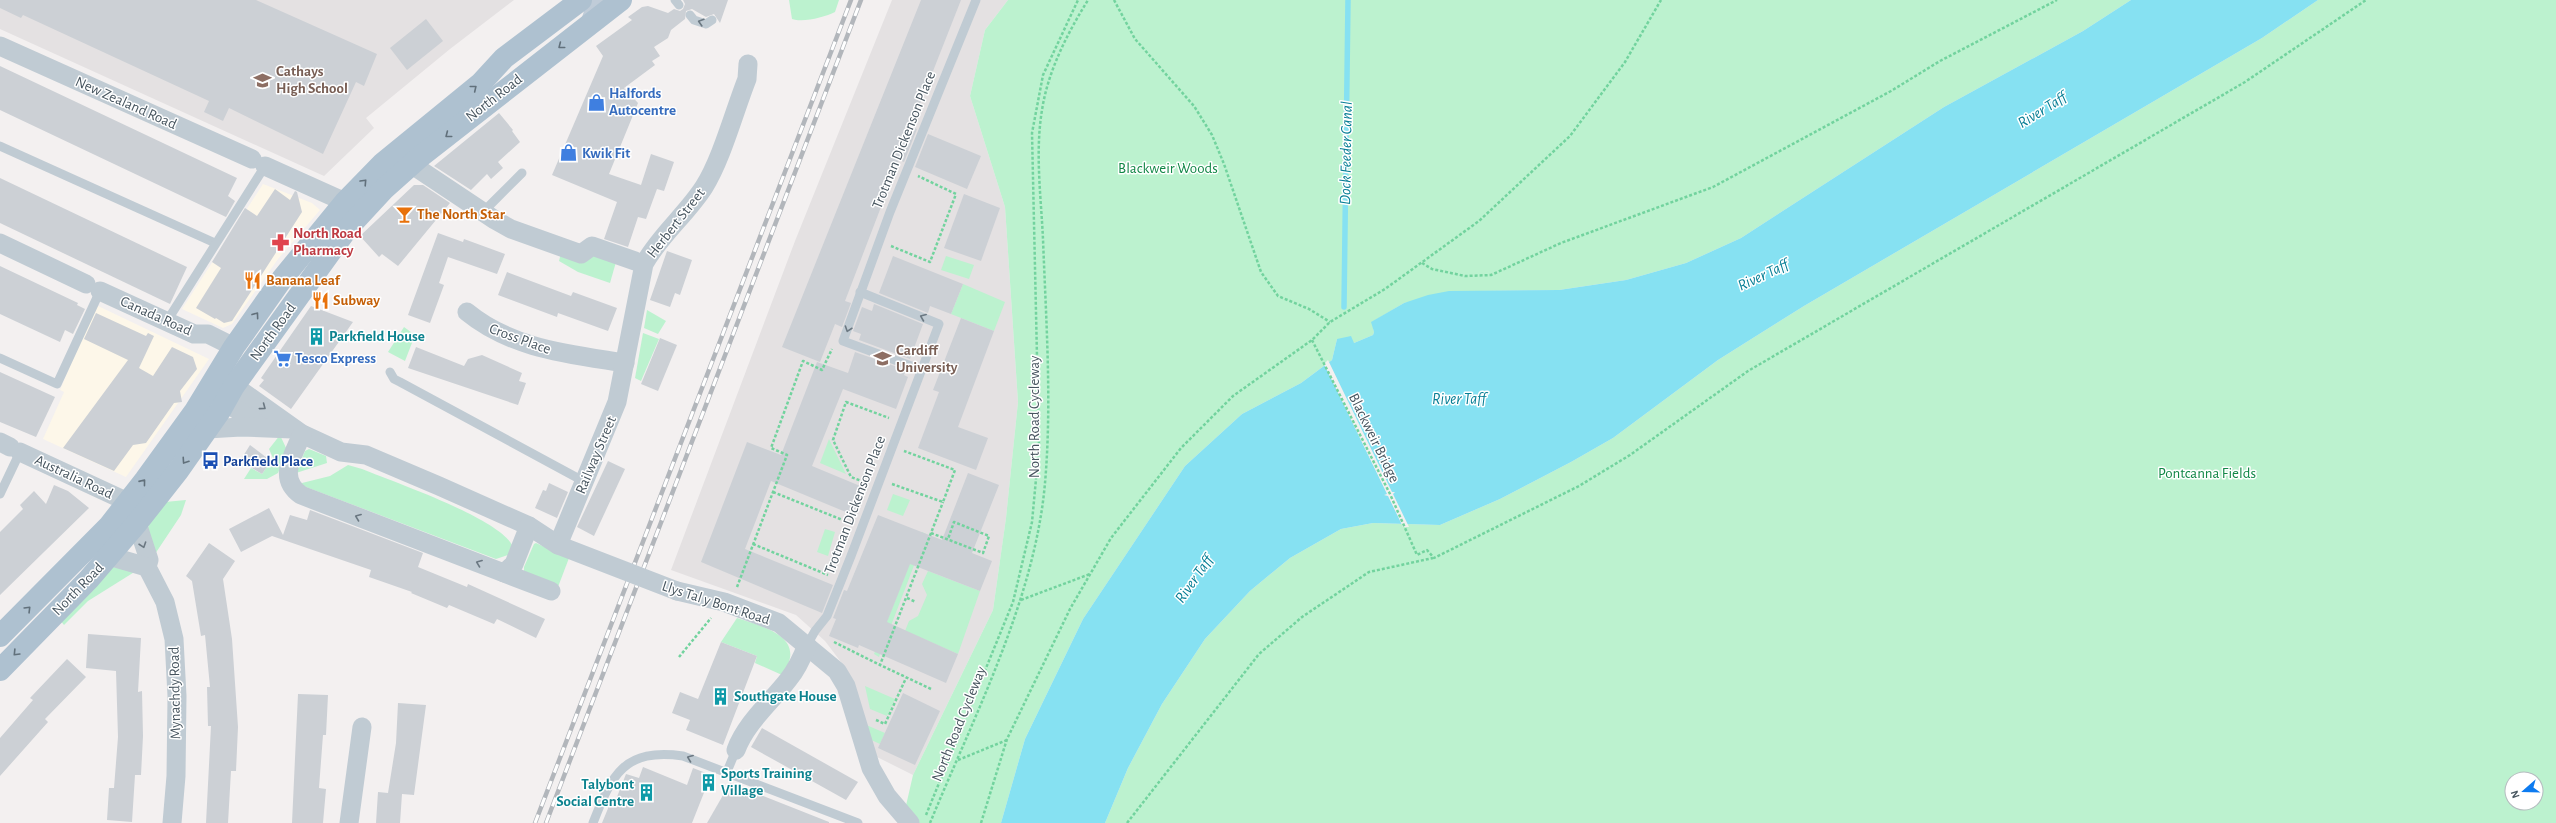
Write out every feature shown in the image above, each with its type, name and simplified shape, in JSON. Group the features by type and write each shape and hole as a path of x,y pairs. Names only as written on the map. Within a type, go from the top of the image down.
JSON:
{"main road":[{"name":"North Road","path":"0,636 104,531 162,458 221,388 347,229 411,164 620,0"},
{"name":"North Road","path":"0,670 109,556 164,490 207,429 234,347 282,279 346,202 403,145 481,83 504,58 573,3"}],"street":[{"path":"592,22 599,0"},
{"name":"New Zealand Road","path":"0,46 346,202"},
{"name":"Herbert Street","path":"625,363 644,264 652,248 694,201 710,177 747,79 748,64"},
{"path":"411,164 487,215 511,229 581,254 592,246 635,261"},
{"name":"Canada Road","path":"0,243 194,334 208,334 234,347"},
{"name":"Cross Place","path":"467,312 484,327 536,348 625,363"},
{"name":"Railway Street","path":"558,545 617,402 625,363"},
{"path":"221,388 262,427"},
{"path":"221,388 297,431 341,452 366,455 530,526 558,545"},
{"path":"207,429 262,427 297,431"},
{"path":"297,431 288,476 291,486 301,495 551,592"},
{"name":"Australia Road","path":"10,447 128,502"},
{"name":"Mynachdy Road","path":"137,523 149,560 147,567 165,602 174,639 177,696 176,776 172,823"},
{"path":"504,573 514,564 530,526"},
{"name":"Llys Tal y Bont Road","path":"558,545 677,591 724,602 779,623 837,671 846,686 871,768 887,796 918,820"},
{"path":"109,556 147,567"},
{"path":"736,750 739,740 800,663 807,645"},
{"path":"349,823 362,727"}],"lane":[{"name":"Trotman Dickenson Place","path":"922,370 844,341 860,292 921,133 976,0"},
{"path":"690,15 694,20 706,24 712,20"},
{"path":"0,146 215,243"},
{"path":"167,321 215,243 258,163"},
{"path":"487,215 490,205 522,173"},
{"path":"0,358 57,384 93,287"},
{"name":"Trotman Dickenson Place","path":"807,645 815,631 827,616 939,324 860,292"},
{"path":"390,372 394,379 585,482"},
{"path":"0,494 10,447"},
{"path":"726,774 736,750"},
{"path":"593,823 606,790 624,765 641,757 654,754 683,756 726,774 858,823"}],"path":[{"path":"918,820 1013,602 1032,522 1039,447 1032,133 1043,75 1078,0"},
{"name":"North Road Cycleway","path":"930,823 958,760 1021,600 1040,520 1045,483 1048,406 1040,156 1042,110 1049,80 1068,34 1088,0"},
{"path":"1114,0 1135,39 1194,106 1212,135 1224,164 1261,272 1270,287 1278,296 1309,309 1330,322"},
{"path":"981,823 1007,739 1070,609 1111,538 1181,448 1233,396 1312,340 1330,322 1385,289 1422,264 1479,220 1570,136 1626,62 1660,0"},
{"path":"1422,264 1432,269 1465,276 1491,275 1561,243 1713,186 1891,91 1940,61 2057,0"},
{"path":"1127,823 1259,654 1302,617 1369,572 1434,558 1520,517 1598,474 1630,455 1748,371 2238,86 2366,0"},
{"path":"888,245 930,262 956,194 915,175"},
{"name":"Blackweir Bridge","path":"1312,340 1415,546 1417,555 1427,550 1434,558"},
{"path":"868,484 851,477 833,440 846,402 894,419"},
{"path":"880,666 907,598 954,470 901,450 898,456"},
{"path":"888,482 943,502"},
{"path":"773,492 853,524"},
{"path":"850,530 854,520"},
{"path":"931,533 983,553 989,536 954,522 948,539"},
{"path":"753,544 832,576"},
{"path":"1021,600 1090,574"},
{"path":"907,598 916,602"},
{"path":"832,642 931,689"},
{"path":"871,717 885,724 906,678"},
{"path":"958,760 1007,739"}],"shaded area":[{"name":"Cathays High School","path":"0,0 514,0 450,49 366,118 374,128 324,176 0,29"},
{"name":"Cardiff University","path":"892,0 1008,0 985,30 970,96 1005,207 1018,402 1006,518 993,610 913,775 877,757 847,670 825,641 796,615 671,570 795,241"},
{"path":"263,184 312,203 320,210 278,259 232,324 223,328 182,309"},
{"path":"96,305 209,359 126,477 43,439 64,392 60,390"}],"green space":[{"path":"789,0 839,0 835,12 826,16 808,20 797,20 792,19"},
{"name":"Blackweir Woods","path":"1008,0 2131,0 2083,31 1944,107 1741,238 1686,263 1626,280 1559,290 1477,291 1404,303 1372,322 1374,332 1373,335 1354,343 1337,339 1332,360 1301,383 1242,414 1185,466 1083,619 1025,739 1001,823 902,823 913,775 993,610 1006,518 1018,402 1005,207 970,96 985,30"},
{"name":"Pontcanna Fields","path":"2318,0 2556,0 2556,823 1105,823 1128,768 1162,704 1205,639 1250,591 1290,558 1341,529 1373,523 1440,525 1500,499 1613,438 1718,360 1804,306 2262,38"},
{"path":"561,253 596,254 616,262 610,283 578,272 559,261"},
{"path":"946,256 974,265 969,279 941,270"},
{"path":"963,284 1005,302 994,331 951,314"},
{"path":"647,310 666,321 658,334 644,328"},
{"path":"404,327 415,335 405,361 388,352"},
{"path":"643,333 659,339 641,381 635,378"},
{"path":"280,435 287,450 278,473 267,479 244,479 251,468 262,474 273,458 269,449"},
{"path":"829,439 846,474 820,463"},
{"path":"309,449 326,456 327,463 296,473 305,451"},
{"path":"348,465 362,469 444,502 487,524 503,535 512,545 508,555 496,559 298,484 330,476"},
{"path":"893,494 910,500 903,516 887,510"},
{"path":"186,500 181,515 153,557 147,540 147,533 148,527 154,516 165,502"},
{"path":"825,529 835,532 828,556 817,552"},
{"path":"922,532 926,534 879,657 874,654"},
{"path":"536,543 569,558 558,587 524,571 524,567 534,544"},
{"path":"113,567 136,571 88,601 64,625 60,620"},
{"path":"928,571 980,591 958,654 905,631 909,621 918,616 927,595 922,584"},
{"path":"737,618 770,630 780,636 787,643 790,651 789,662 782,675 755,663 757,656 721,642"},
{"path":"865,686 895,699 887,716 870,709"},
{"path":"864,724 885,733 880,744 869,739"}],"water":[{"name":"River Taff","path":"2131,0 2318,0 2262,38 1804,306 1718,360 1613,438 1571,462 1500,499 1440,525 1373,523 1341,529 1290,558 1250,591 1205,639 1162,704 1128,768 1105,823 1001,823 1025,739 1083,619 1185,466 1242,414 1301,383 1332,360 1337,339 1351,336 1354,343 1373,335 1374,332 1371,322 1404,303 1428,295 1449,291 1559,290 1626,280 1686,263 1741,238 1944,107 2083,31"}],"pier":[{"path":"1328,360 1392,492 1395,492 1393,494 1409,527 1403,527 1388,496 1384,495 1387,494 1324,364"}],"building":[{"path":"0,0 256,0 377,54 364,86 356,82 323,154 229,108 223,121 204,112 209,101 23,15 21,18 0,8"},
{"path":"683,0 728,0 720,23 714,14 706,17 692,9 686,11 685,19 671,30 668,38 654,47 660,56 652,61 655,65 624,88 638,103 609,174 641,185 651,154 674,162 664,191 657,189 646,219 638,217 628,247 604,239 617,202 552,175 603,56 596,46 632,20 628,17 642,7 648,6 668,13 674,9 680,11 683,9 685,4"},
{"path":"921,0 961,0 911,127 917,129 904,162 899,160 845,301 851,303 842,327 835,324 820,362 782,347"},
{"path":"426,19 443,41 407,70 390,48"},
{"path":"0,66 237,178 228,196 235,201 226,217 0,110"},
{"path":"499,113 513,130 512,131 520,142 498,162 503,168 491,179 487,174 471,190 434,166"},
{"path":"928,134 981,156 967,189 915,167"},
{"path":"0,178 187,267 170,304 0,223"},
{"path":"414,185 423,185 450,203 398,266 382,254 379,257 360,236"},
{"path":"275,189 290,200 295,191 297,192 302,212 232,321 224,323 196,308 221,268 212,262 245,208 257,216"},
{"path":"964,194 1000,208 981,261 944,248"},
{"path":"438,233 463,242 464,239 505,254 497,274 448,257 439,283 444,285 430,323 408,315"},
{"path":"667,251 692,260 680,295 675,293 670,307 650,300"},
{"path":"893,256 963,284 951,314 930,306 928,313 879,293"},
{"path":"0,266 78,303 77,305 85,309 73,334 65,330 60,342 0,314"},
{"path":"507,272 571,296 573,292 617,308 608,331 558,313 557,317 498,295"},
{"path":"874,304 923,324 910,359 859,340 861,334 853,331 862,307 872,311"},
{"name":"Parkfield House","path":"311,306 353,322 291,409 259,386 264,380 261,378"},
{"path":"96,313 146,336 148,333 154,336 139,368 153,376 172,347 193,357 197,369 180,391 182,402 174,403 146,443 133,445 114,471 63,448 128,360 84,339"},
{"path":"961,318 994,331 958,427 988,438 976,470 918,448 939,392 933,390"},
{"path":"660,338 677,345 658,391 641,384"},
{"path":"416,347 464,366 468,359 482,355 522,373 519,381 526,383 518,405 408,368"},
{"path":"855,352 906,370 904,375 908,377 896,409 843,389 812,466 865,488 853,515 771,481 745,549 833,585 822,613 701,562 747,442 781,455 817,362 848,373"},
{"path":"0,372 55,397 36,437 0,422"},
{"path":"250,445 271,461 262,474 240,461"},
{"path":"608,461 625,469 594,536 577,527"},
{"path":"968,473 999,485 972,553 992,561 980,591 910,564 887,622 958,654 946,683 859,645 858,648 829,636 836,619 833,618 844,590 847,591 878,515 942,540"},
{"path":"549,483 568,492 557,518 535,508 543,490 546,491"},
{"path":"54,485 68,491 89,508 0,595 0,532 23,509 20,505 34,491 46,504"},
{"path":"269,508 283,535 290,515 307,520 310,510 423,553 418,567 467,587 468,584 545,619 536,638 497,619 494,624 449,605 447,608 411,593 412,592 369,577 371,570 272,536 241,552 229,529"},
{"path":"209,543 235,561 223,579 232,639 238,727 236,771 231,771 228,823 206,823 211,726 208,726 207,687 210,687 205,635 201,636 192,581 186,576"},
{"path":"88,634 141,638 138,692 142,691 143,736 141,775 135,775 132,822 107,820 109,788 114,788 118,737 116,671 86,668"},
{"name":"Southgate House","path":"721,642 757,656 723,745 686,730 690,720 672,713 680,692 698,699"},
{"path":"67,659 86,677 45,719 48,722 0,776 0,738 33,700 30,698"},
{"path":"903,693 940,711 915,765 878,748"},
{"path":"298,694 328,695 326,735 323,735 319,788 326,789 323,823 292,823"},
{"path":"398,703 426,705 414,795 402,794 400,823 376,823 378,792 388,793 396,743"},
{"path":"762,728 858,782 846,800 751,747"},
{"name":"Talybont Social Centre","path":"643,767 687,785 693,768 711,775 692,823 602,823 609,806 613,807 626,774 639,778"},
{"path":"730,783 829,822 829,823 707,823"}],"waterway":[{"name":"Dock Feeder Canal","path":"1344,307 1348,0"}],"railway":[{"path":"535,823 851,0"},
{"path":"546,823 861,0"}],"place":[{"name":"Cathays High School","path":"263,80"},
{"name":"Halfords Autocentre","path":"596,102"},
{"name":"Kwik Fit","path":"569,153"},
{"name":"The North Star","path":"404,214"},
{"name":"North Road Pharmacy","path":"280,242"},
{"name":"Banana Leaf","path":"253,280"},
{"name":"Subway","path":"320,300"},
{"name":"Parkfield House","path":"316,336"},
{"name":"Tesco Express","path":"282,358"},
{"name":"Cardiff University","path":"883,359"},
{"name":"Parkfield Place","path":"210,461"},
{"name":"Southgate House","path":"721,696"},
{"name":"Sports Training Village","path":"708,782"},
{"name":"Talybont Social Centre","path":"647,793"}]}
